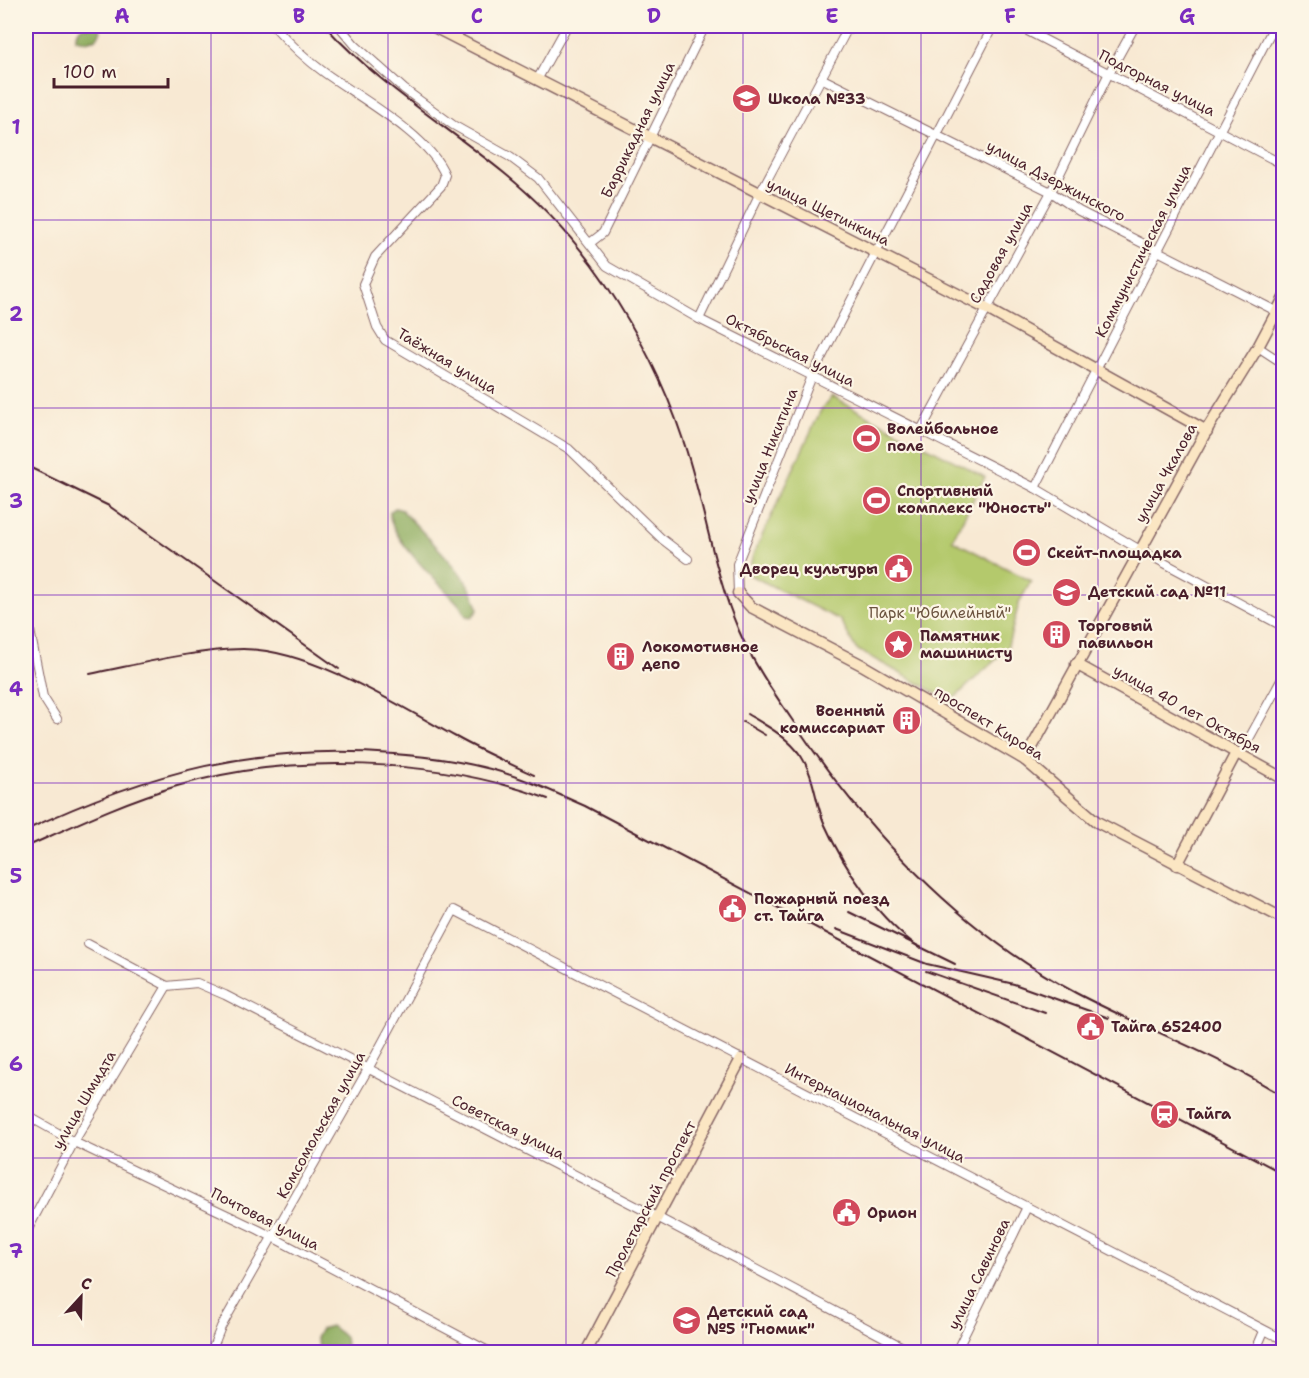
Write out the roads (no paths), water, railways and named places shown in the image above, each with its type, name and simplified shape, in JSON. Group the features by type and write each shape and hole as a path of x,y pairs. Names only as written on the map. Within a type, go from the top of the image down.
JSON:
{"street":[{"path":"189,26 214,26"},
{"name":"Таёжная улица","path":"274,26 323,71 394,120 441,164 445,175 441,186 375,257 363,284 377,327 385,340 569,449 662,539 688,559"},
{"name":"Октябрьская улица","path":"339,26 355,45 404,89 453,125 510,157 538,178 607,266 699,319 1035,488 1140,550 1284,627"},
{"name":"улица Щетинкина","path":"432,26 759,195 985,308 1207,430"},
{"path":"537,80 567,26"},
{"name":"Баррикадная улица","path":"590,243 603,232 705,26"},
{"path":"699,319 759,195 849,26"},
{"name":"улица Никитина","path":"738,593 737,564 812,376 993,26"},
{"name":"Подгорная улица","path":"1018,26 1284,165"},
{"name":"Садовая улица","path":"921,430 985,308 1051,192 1108,75 1135,26"},
{"name":"Коммунистическая улица","path":"1035,488 1099,369 1274,26"},
{"name":"улица Дзержинского","path":"821,78 938,134 1051,192 1079,211 1160,250 1276,311"},
{"name":"улица Чкалова","path":"1025,760 1207,430 1258,347 1284,298"},
{"path":"1258,347 1284,364"},
{"name":"проспект Кирова","path":"738,593 752,607 862,665 1025,760 1097,822 1284,919"},
{"path":"26,610 28,634 43,697 57,719"},
{"name":"улица 40 лет Октября","path":"1076,664 1284,779"},
{"path":"1177,865 1284,675"},
{"name":"Интернациональная улица","path":"454,910 1284,1340"},
{"name":"Комсомольская улица","path":"211,1353 221,1328 368,1071 454,910"},
{"path":"88,944 167,986"},
{"name":"Советская улица","path":"167,986 196,984 215,991 659,1218 912,1353"},
{"name":"улица Шмидта","path":"26,1231 74,1142 167,986"},
{"name":"Пролетарский проспект","path":"586,1353 741,1059"},
{"name":"Почтовая улица","path":"26,1115 74,1142 159,1180 273,1237 490,1353"},
{"name":"улица Савинова","path":"956,1353 1027,1207"},
{"path":"1255,1353 1264,1331"},
{"path":"26,1349 33,1353"}],"railway":[{"path":"325,26 367,67 504,173 532,198 571,238 605,283 649,357 667,396 690,461 722,583 745,644 773,692 825,767 887,842 956,910 1034,968 1076,993 1208,1055 1284,1097"},
{"path":"31,468 109,506 339,669"},
{"path":"90,674 205,652 243,649 269,651 325,668 353,681 475,747 534,775"},
{"path":"747,714 796,749 806,764 825,825 853,876 877,909 905,937 920,948"},
{"path":"743,722 765,735"},
{"path":"26,830 116,792 205,766 250,758 296,753 394,754 442,759 491,769 530,782 585,806 1284,1174"},
{"path":"26,847 100,814 158,792 221,775 267,768 315,764 364,764 412,768 505,785 548,799"},
{"path":"849,912 955,964"},
{"path":"836,929 927,964 1014,984 1109,1018"},
{"path":"926,971 1045,1013"}],"place":[{"name":"Школа №33","path":"747,99"},
{"name":"Волейбольное поле","path":"866,438"},
{"name":"Спортивный комплекс \"Юность\"","path":"876,500"},
{"name":"Скейт-площадка","path":"1026,553"},
{"name":"Дворец культуры","path":"899,569"},
{"name":"Детский сад №11","path":"1067,592"},
{"name":"Торговый павильон","path":"1057,635"},
{"name":"Памятник машинисту","path":"899,645"},
{"name":"Локомотивное депо","path":"621,656"},
{"name":"Военный комиссариат","path":"906,720"},
{"name":"Пожарный поезд ст. Тайга","path":"733,908"},
{"name":"Тайга 652400","path":"1090,1027"},
{"name":"Тайга","path":"1165,1114"},
{"name":"Орион","path":"846,1213"},
{"name":"Детский сад №5 \"Гномик\"","path":"686,1321"}],"park label":[{"name":"Парк \"Юбилейный\"","path":"940,613"}]}
